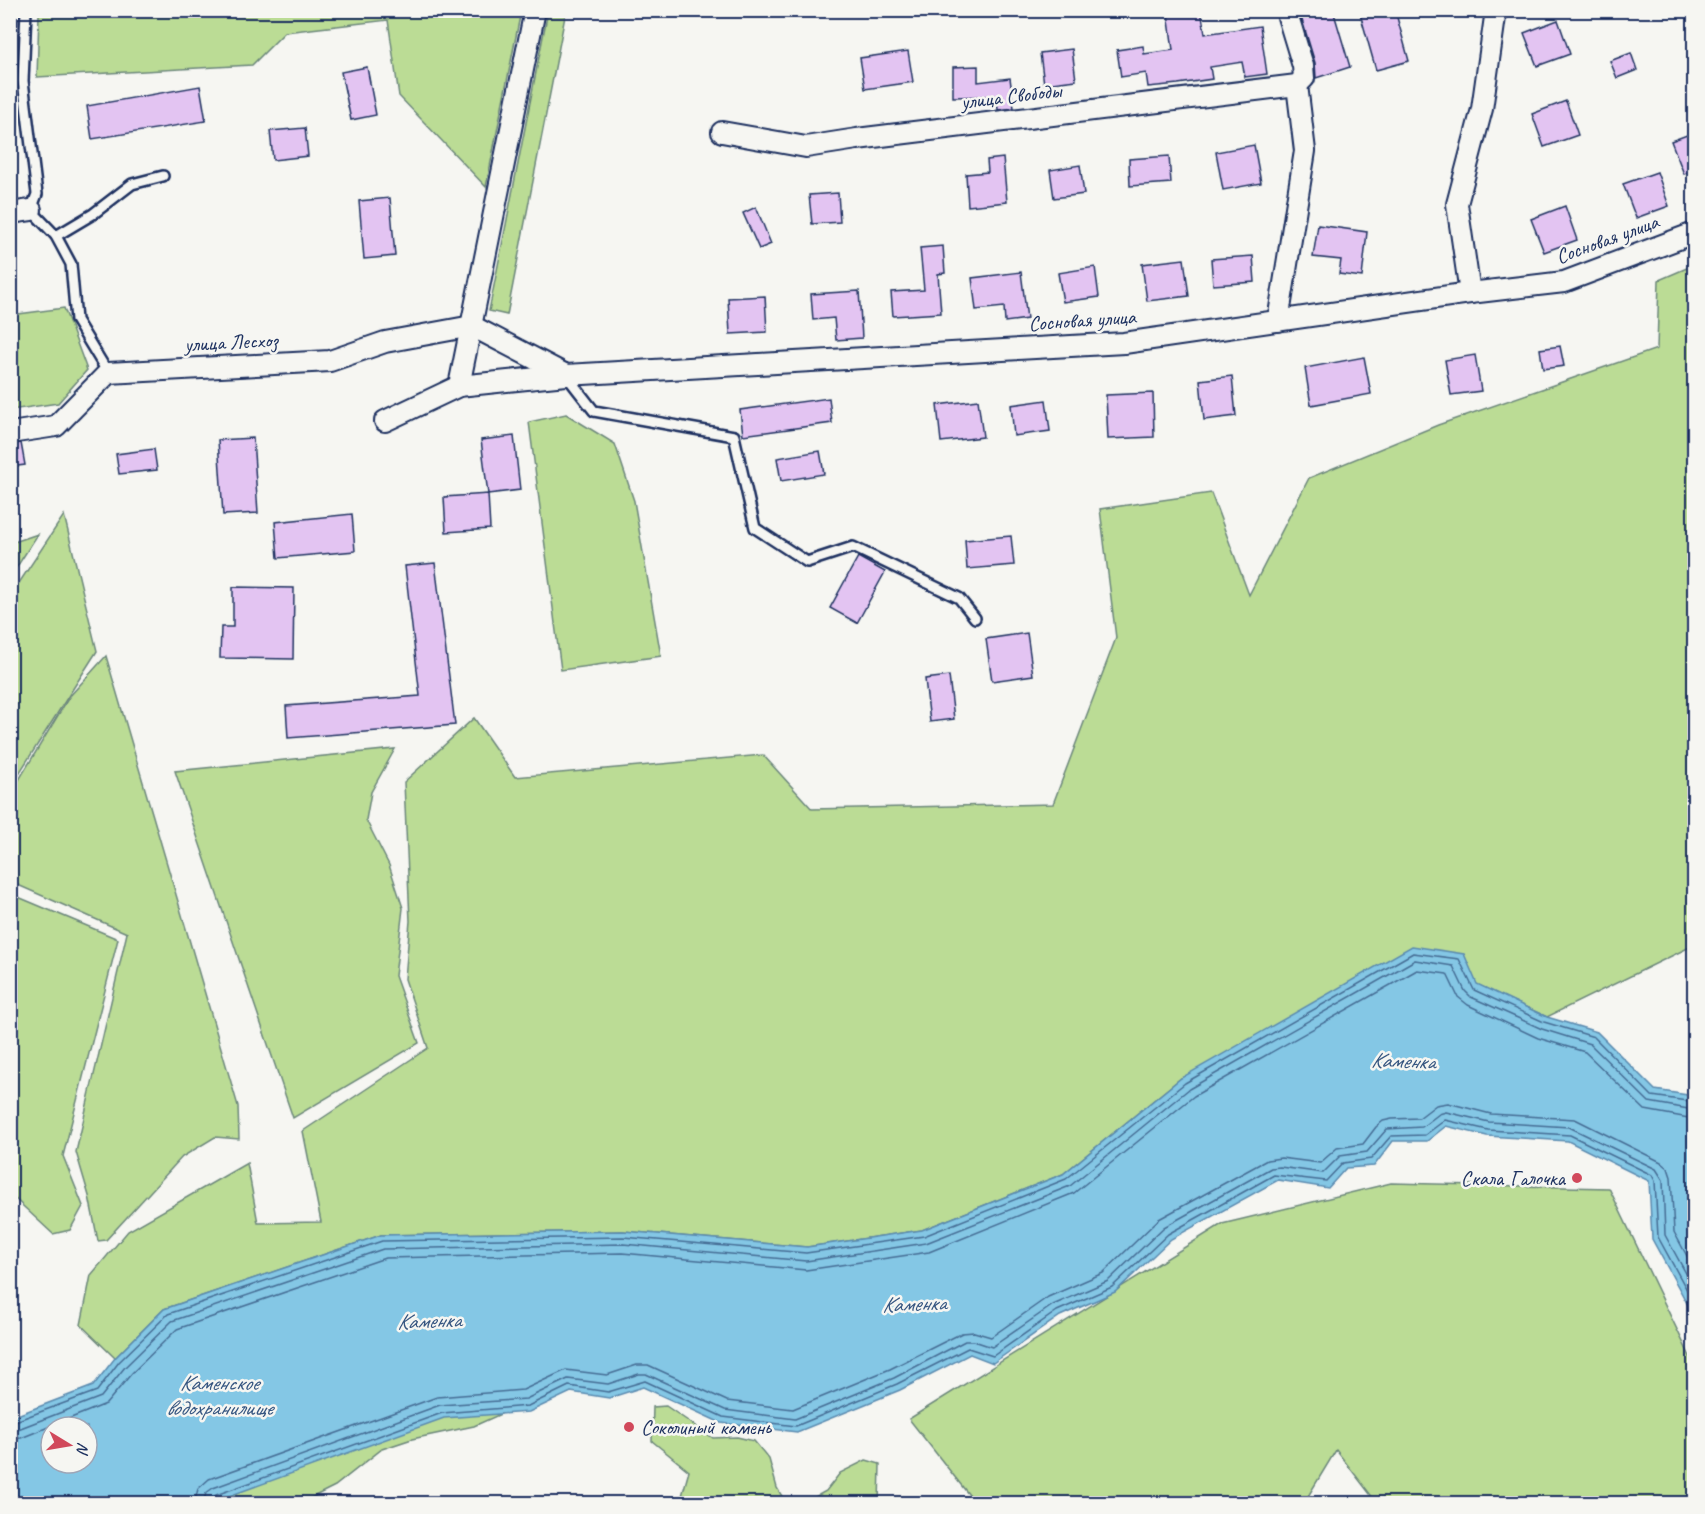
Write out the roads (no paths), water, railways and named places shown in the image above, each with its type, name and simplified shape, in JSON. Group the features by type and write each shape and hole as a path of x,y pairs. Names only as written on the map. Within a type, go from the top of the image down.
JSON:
{"street":[{"path":"459,386 534,10"},
{"path":"1278,321 1305,151 1300,81 1303,66 1286,10"},
{"path":"1470,293 1457,204 1482,109 1496,10"},
{"name":"улица Свободы","path":"722,132 806,147 1300,81"},
{"path":"10,213 31,210"},
{"name":"Сосновая улица","path":"385,421 459,386 566,375 1124,343 1470,293 1564,282 1695,232"},
{"path":"472,326 566,375"},
{"name":"улица Лесхоз","path":"108,373 330,361 385,342 472,326"},
{"path":"10,433 56,426 108,373"}],"lane":[{"path":"26,10 22,81 37,194 31,210 56,236 71,264 76,321 108,373"},
{"path":"56,236 93,214 132,184 163,176"},
{"path":"566,375 594,411 734,436 756,528 807,562 853,547 959,598 975,618"}],"water":[{"name":"Каменское водохранилище","path":"1412,946 1464,954 1477,984 1547,1017 1597,1032 1655,1090 1694,1096 1694,1316 1652,1239 1649,1181 1568,1141 1487,1136 1446,1126 1427,1141 1393,1141 1374,1166 1346,1168 1328,1188 1278,1180 1171,1239 1115,1292 1060,1316 993,1363 970,1354 900,1390 797,1432 721,1423 643,1387 609,1398 571,1392 529,1412 444,1418 218,1500 216,1503 11,1503 11,1415 12,1417 93,1386 115,1358 164,1309 381,1235 623,1231 807,1247 922,1230 1063,1174 1181,1078"}],"place":[{"name":"Скала Галочка","path":"1577,1178"},
{"name":"Соколиный камень","path":"629,1427"}],"water label":[{"name":"Каменка","path":"1403,1060"},
{"name":"Каменка","path":"914,1303"},
{"name":"Каменка","path":"429,1320"}]}
